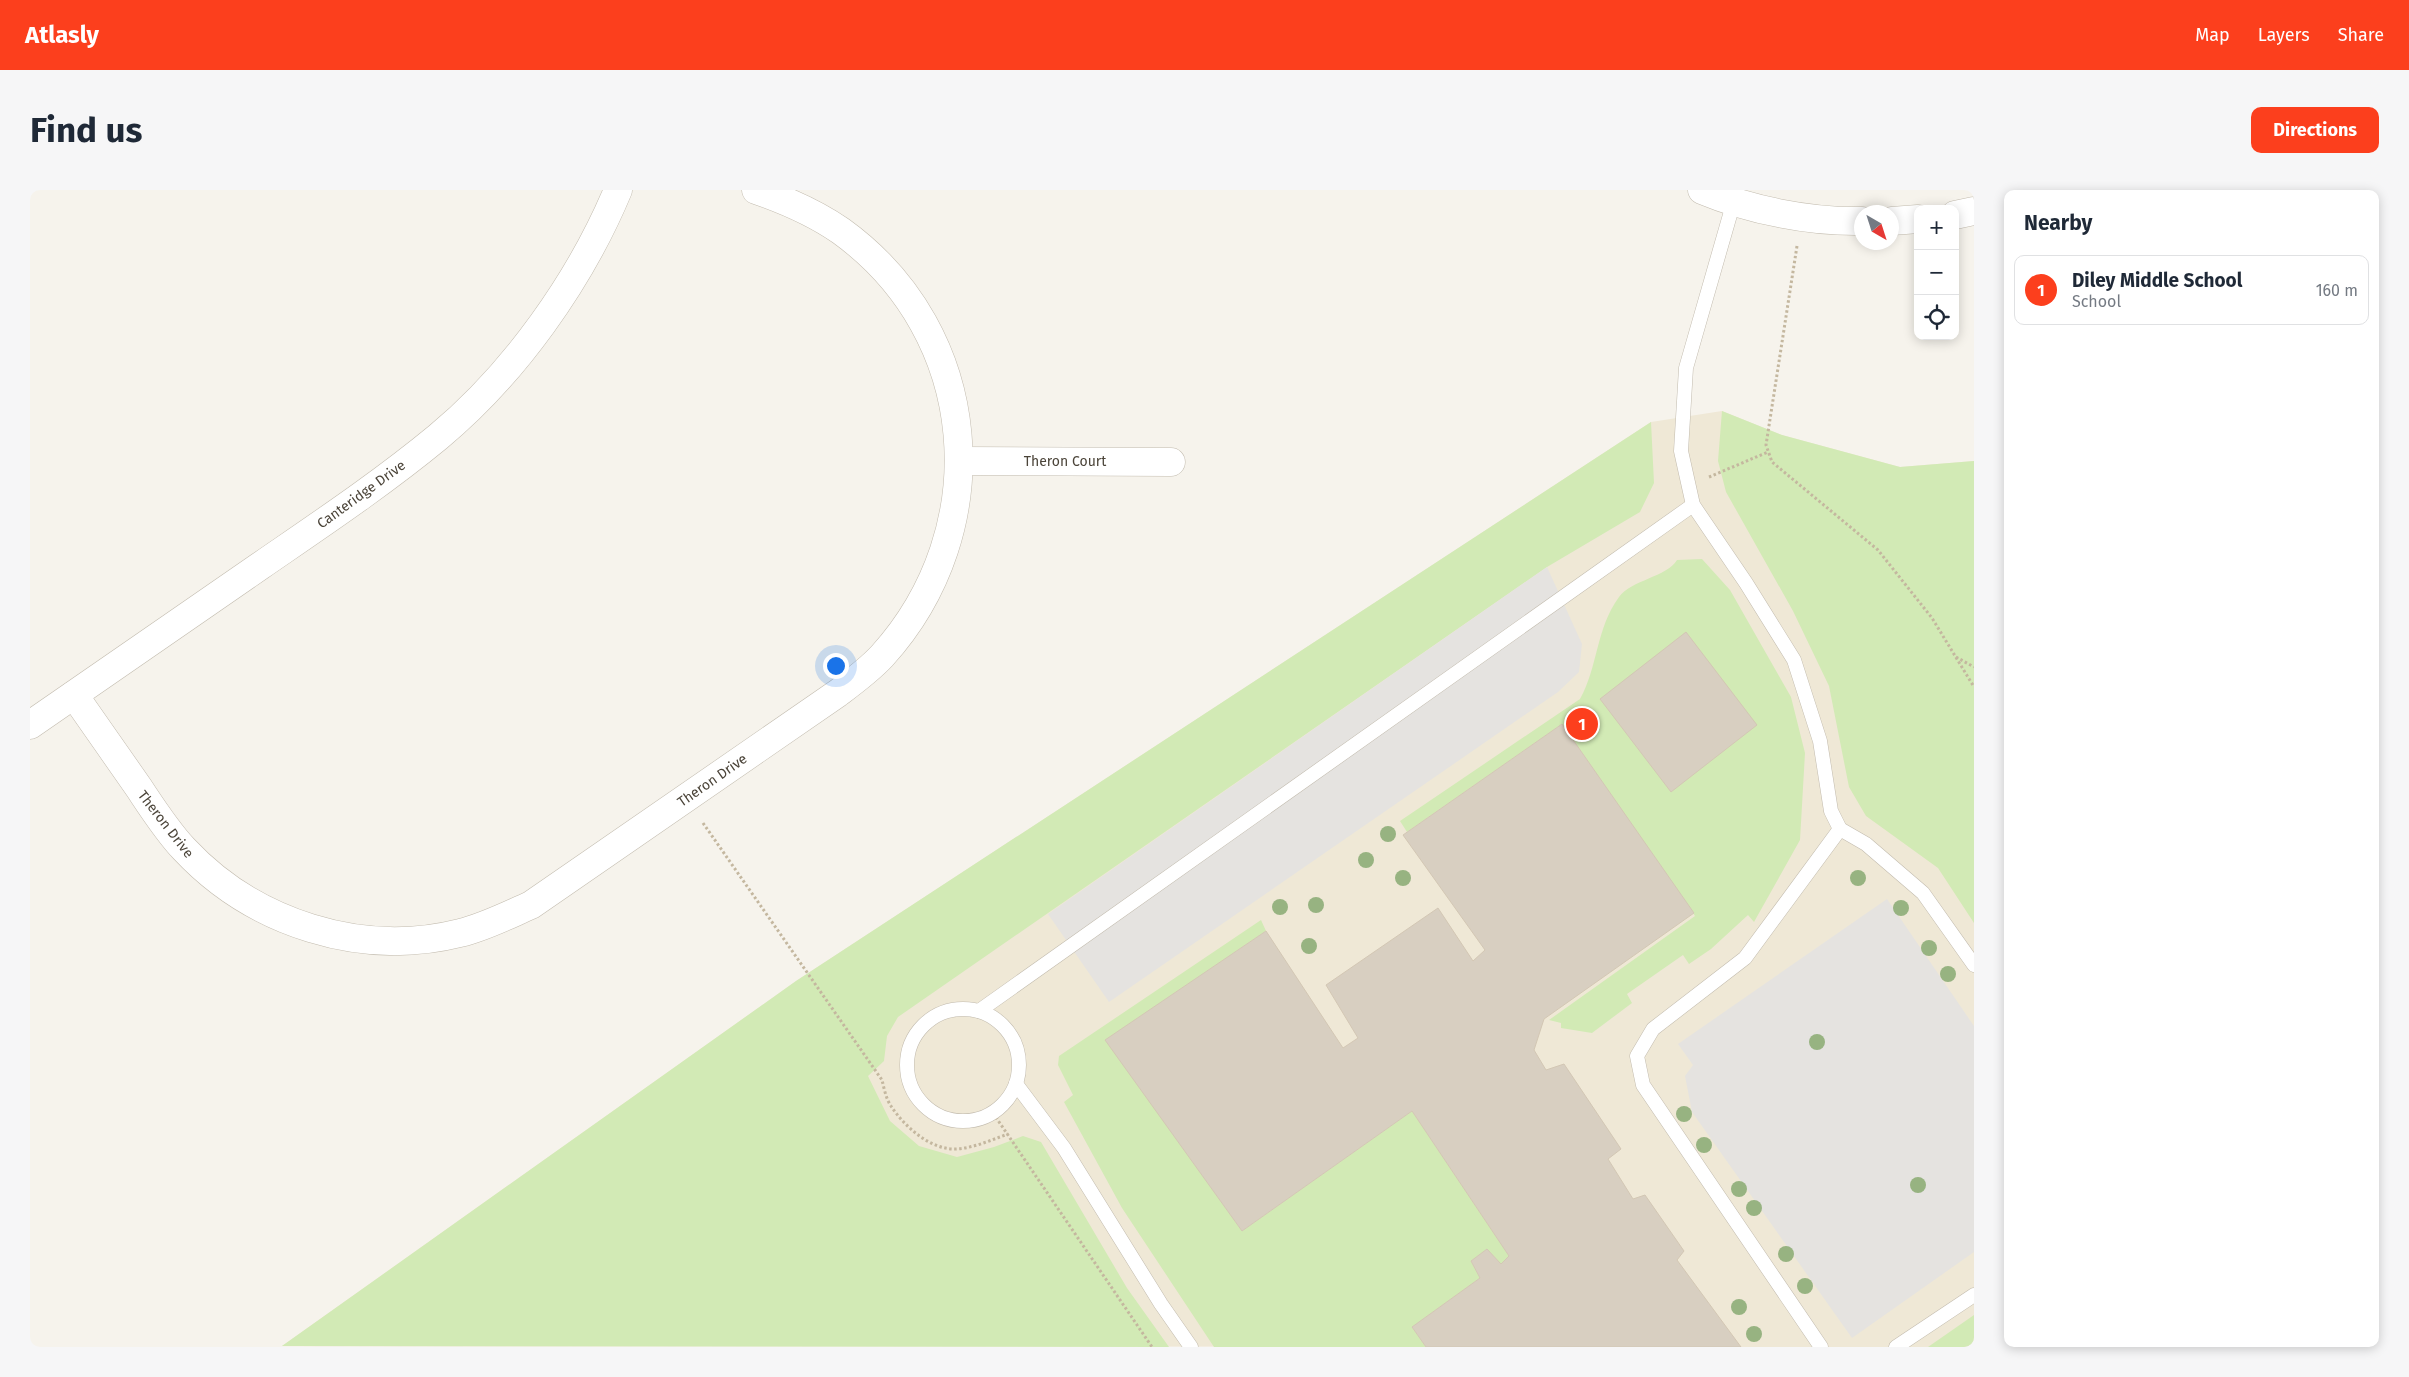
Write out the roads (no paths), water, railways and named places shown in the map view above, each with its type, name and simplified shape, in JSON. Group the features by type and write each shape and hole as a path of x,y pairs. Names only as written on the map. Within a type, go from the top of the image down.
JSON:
{"street":[{"name":"Canteridge Drive","path":"30,725 375,487 440,436 494,382 542,324 571,281 608,214 618,190"},
{"name":"Theron Drive","path":"74,695 161,820 200,865 240,897 262,910 309,929 359,939 410,941 435,938 484,926 531,905 838,693 882,656 913,616 926,594 946,548 957,498 960,461 957,422 946,372 925,326 897,284 880,265 841,232 820,218 756,190"},
{"path":"1702,190 1734,200 1807,217 1854,220"},
{"path":"1959,214 1974,211"},
{"path":"1899,220 1914,219"},
{"name":"Theron Court","path":"960,461 1171,462"}],"lane":[{"path":"1734,200 1686,368 1681,451 1693,505 1746,583 1794,660 1820,741 1831,811 1840,829 1866,844 1923,893 1974,965"},
{"path":"979,1011 1693,505"},
{"path":"1821,1347 1643,1085 1637,1056 1653,1029 1745,958 1840,829"},
{"path":"961,1008 979,1011 995,1019 1009,1032 1017,1048 1020,1066 1016,1084 1007,1100 993,1113 975,1120 956,1121 939,1116 923,1105 912,1090 907,1072 908,1054 915,1036 927,1022 943,1013 961,1008"},
{"path":"1016,1084 1064,1148 1161,1304 1191,1347"},
{"path":"1896,1347 1974,1295"}],"place":[{"name":"Diley Middle School","path":"1582,724"}]}
